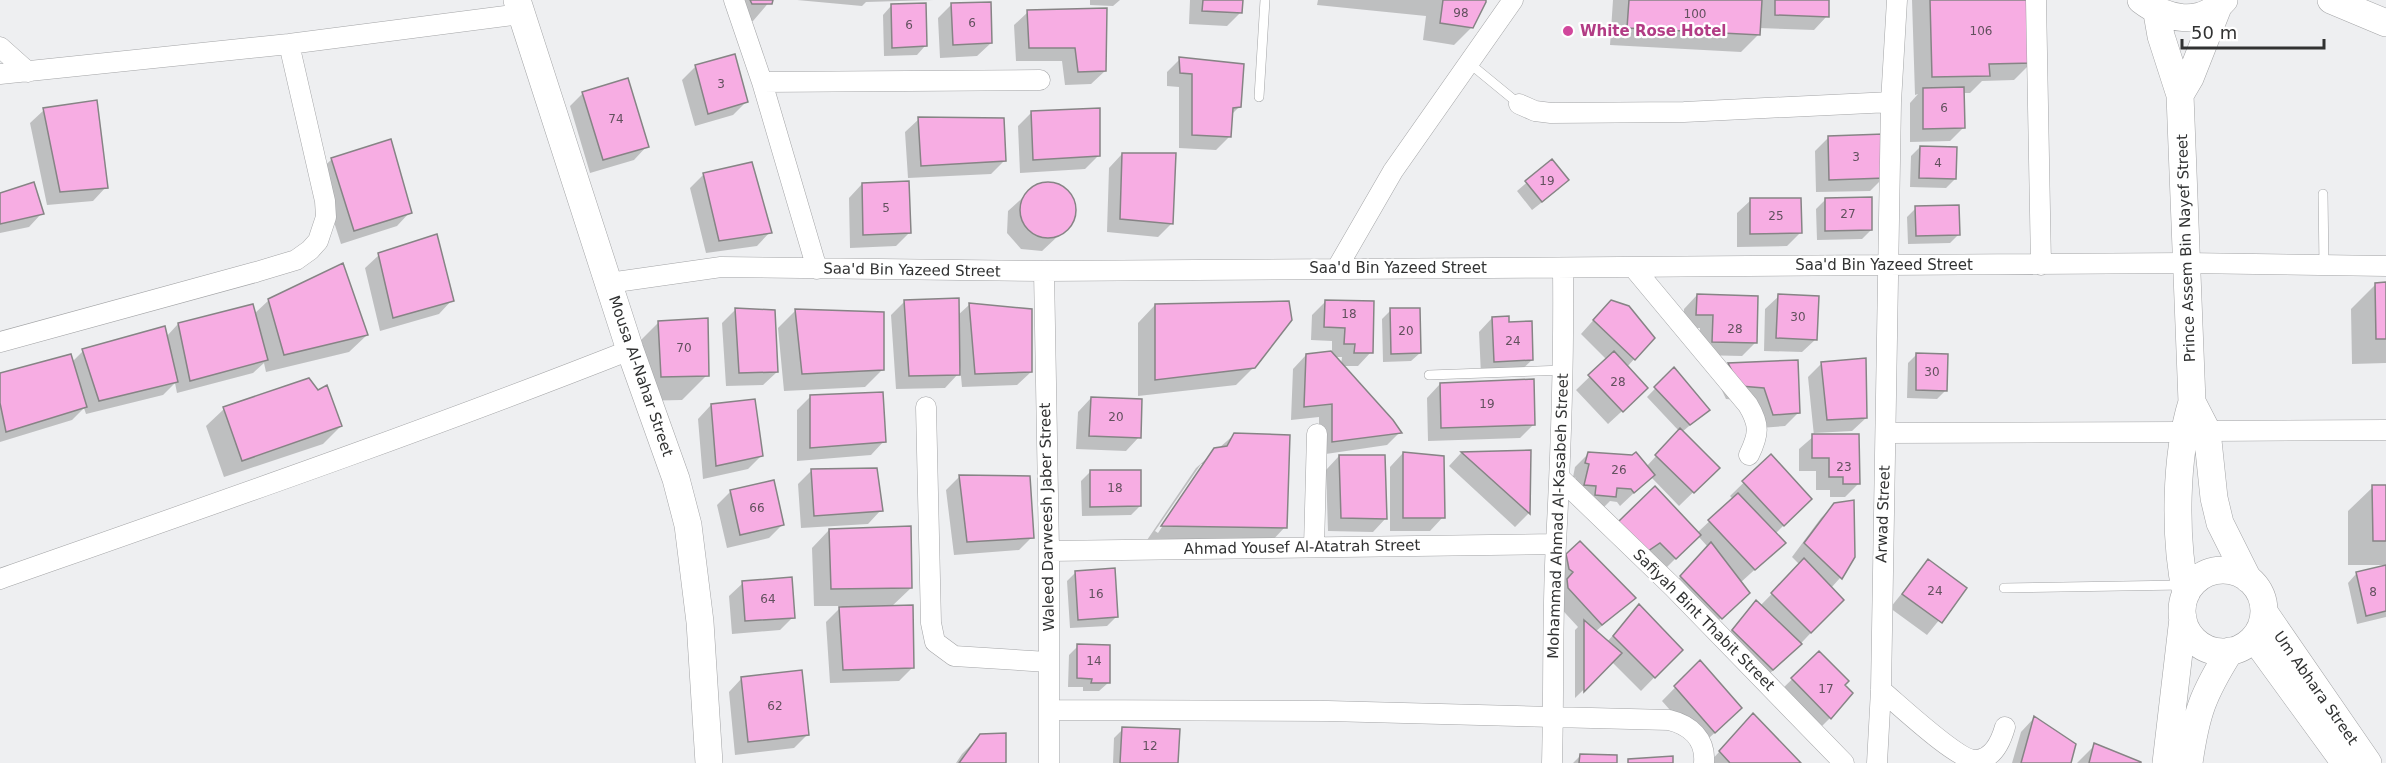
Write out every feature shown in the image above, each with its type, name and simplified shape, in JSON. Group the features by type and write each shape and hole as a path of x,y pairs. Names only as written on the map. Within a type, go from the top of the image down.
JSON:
{"street":[{"path":"734,0 762,82 817,269"},
{"path":"1494,28 1500,0"},
{"path":"1337,268 1393,171 1514,0"},
{"name":"Arwad Street","path":"1877,763 1881,690 1891,102 1897,0"},
{"path":"2036,0 2041,265"},
{"path":"2331,0 2386,23"},
{"path":"2149,6 2178,18 2188,18 2199,16 2221,3"},
{"name":"Prince Assem Bin Nayef Street","path":"2180,95 2190,78 2221,3"},
{"name":"Prince Assem Bin Nayef Street","path":"2149,6 2180,95 2194,431 2216,511 2248,579"},
{"path":"0,74 289,44 519,7"},
{"name":"Mousa Al-Nahar Street","path":"519,7 630,350 676,479 688,525 700,622 709,763"},
{"path":"0,342 256,272 296,260 310,250 324,229 325,201 289,44"},
{"path":"0,47 28,72"},
{"path":"762,82 1040,80"},
{"path":"1519,104 1535,111 1551,113 1684,112 1891,102"},
{"name":"Saa'd Bin Yazeed Street","path":"609,283 721,267 1044,271 2187,263 2386,266"},
{"path":"1633,267 1748,405 1759,429 1749,455"},
{"name":"Mohammad Ahmad Al-Kasabeh Street","path":"1552,763 1551,718 1556,544 1561,479 1564,370 1563,268"},
{"name":"Waleed Darweesh Jaber Street","path":"1044,271 1049,551 1048,763"},
{"path":"0,579 306,472 506,399 630,350"},
{"path":"926,407 931,623 934,642 954,656 1048,662"},
{"path":"1886,433 2386,430"},
{"name":"Prince Assem Bin Nayef Street","path":"2166,763 2184,599 2179,523 2194,431"},
{"path":"1314,547 1317,434"},
{"name":"Safiyah Bint Thabit Street","path":"1561,479 1673,587 1844,763"},
{"name":"Ahmad Yousef Al-Atatrah Street","path":"1049,551 1556,544"},
{"path":"2218,571 2239,574 2248,579 2260,594 2264,612 2261,626 2254,638 2243,647 2230,651 2219,652 2199,645 2191,638 2184,599 2199,578 2218,571"},
{"name":"Um Abhara Street","path":"2264,612 2368,763"},
{"name":"Um Abhara Street","path":"2254,638 2345,763"},
{"path":"2189,763 2203,698 2230,651"},
{"path":"1881,690 1949,747 1968,759 1977,760 1988,755 2001,741 2005,727"},
{"path":"1049,710 1328,711 1669,720 1682,723 1694,732 1701,744 1704,763"}],"lane":[{"path":"1259,96 1265,0"},
{"path":"1469,63 1519,104"},
{"path":"2324,194 2324,265"},
{"path":"1430,375 1564,370"},
{"path":"2004,588 2184,599"}],"building":[{"path":"750,0 773,0 772,4 752,4"},
{"path":"1203,0 1243,0 1242,13 1202,11"},
{"path":"1443,0 1486,0 1486,2 1473,28 1440,23"},
{"path":"1629,0 1762,0 1760,35 1627,28"},
{"path":"1775,0 1829,0 1829,17 1775,15"},
{"path":"1930,0 2029,0 2033,63 1989,64 1990,76 1932,77"},
{"path":"991,2 992,43 953,45 951,3"},
{"path":"926,3 927,46 892,48 891,4"},
{"path":"1107,8 1106,71 1078,72 1075,48 1029,48 1027,10"},
{"path":"735,54 748,102 708,114 695,65"},
{"path":"1179,57 1244,64 1241,107 1233,108 1231,137 1192,135 1192,74 1180,73"},
{"path":"628,78 649,147 603,160 582,92"},
{"path":"1964,87 1965,128 1923,129 1923,88"},
{"path":"97,100 108,188 60,192 43,108"},
{"path":"1100,108 1100,156 1033,160 1031,111"},
{"path":"918,117 1004,118 1006,161 921,166"},
{"path":"1884,134 1885,178 1829,180 1828,136"},
{"path":"391,139 412,213 354,231 331,158"},
{"path":"1920,146 1957,147 1956,179 1919,178"},
{"path":"1122,153 1176,153 1173,224 1120,219"},
{"path":"1552,159 1569,180 1542,202 1525,181"},
{"path":"752,162 772,233 719,241 703,173"},
{"path":"909,181 911,233 863,235 862,183"},
{"path":"34,182 44,214 0,224 0,193"},
{"path":"1042,182 1054,182 1068,190 1076,204 1074,221 1068,230 1054,238 1042,238 1025,226 1020,216 1020,204 1032,187"},
{"path":"1872,197 1872,230 1825,231 1825,198"},
{"path":"1750,198 1801,198 1802,233 1750,234"},
{"path":"1959,205 1960,235 1916,236 1915,206"},
{"path":"437,234 454,301 393,318 378,253"},
{"path":"343,263 368,335 284,355 268,299"},
{"path":"2386,282 2386,339 2376,339 2375,283"},
{"path":"1697,294 1758,296 1757,343 1712,342 1713,315 1696,315"},
{"path":"1778,294 1819,296 1817,340 1776,338"},
{"path":"959,298 960,375 909,376 904,300"},
{"path":"1325,300 1374,301 1373,353 1354,353 1355,344 1344,344 1345,328 1324,327"},
{"path":"1611,300 1629,306 1655,338 1635,360 1593,320"},
{"path":"1289,301 1292,320 1255,368 1155,380 1155,304"},
{"path":"969,303 1032,309 1032,372 975,374"},
{"path":"253,304 268,360 190,381 178,323"},
{"path":"735,308 775,310 778,372 739,373"},
{"path":"1390,308 1420,308 1421,353 1391,354"},
{"path":"795,309 884,312 884,370 802,374"},
{"path":"1509,316 1509,322 1532,321 1533,360 1494,362 1492,317"},
{"path":"708,318 709,376 661,377 658,321"},
{"path":"165,326 178,382 99,401 82,349"},
{"path":"1331,351 1402,433 1332,442 1332,404 1304,407 1306,354"},
{"path":"1614,351 1648,388 1623,412 1588,375"},
{"path":"1916,353 1948,354 1947,391 1916,390"},
{"path":"71,354 87,407 6,432 0,403 0,373"},
{"path":"1866,358 1867,418 1827,420 1821,362"},
{"path":"1798,360 1800,413 1773,415 1764,388 1740,386 1728,363"},
{"path":"1674,367 1710,410 1690,425 1654,387"},
{"path":"309,378 318,390 327,385 342,426 242,461 223,407"},
{"path":"1534,379 1535,425 1441,428 1440,383"},
{"path":"883,392 886,442 810,448 810,395"},
{"path":"1091,397 1142,399 1141,438 1089,436"},
{"path":"755,399 763,456 716,466 711,404"},
{"path":"1680,428 1720,468 1694,493 1655,455"},
{"path":"1234,433 1290,435 1287,528 1161,526 1214,448 1227,446"},
{"path":"1812,434 1859,434 1860,484 1843,484 1843,477 1829,477 1829,458 1812,458"},
{"path":"1531,450 1530,514 1461,452"},
{"path":"1403,452 1444,456 1445,518 1403,518"},
{"path":"1588,452 1632,455 1636,452 1655,475 1634,493 1631,489 1617,488 1616,497 1595,495 1596,486 1584,485 1589,464 1585,463"},
{"path":"1771,454 1812,499 1784,526 1742,481"},
{"path":"1339,455 1385,455 1387,519 1341,518"},
{"path":"877,468 883,511 814,516 811,469"},
{"path":"1090,470 1141,470 1141,506 1090,507"},
{"path":"959,475 1030,476 1034,538 967,542"},
{"path":"774,480 784,525 740,535 730,490"},
{"path":"2372,485 2386,485 2386,541 2373,541"},
{"path":"1655,486 1701,535 1676,559 1660,543 1648,551 1618,522"},
{"path":"1738,493 1786,543 1755,570 1708,520"},
{"path":"1854,500 1855,557 1842,579 1804,543 1834,503"},
{"path":"911,526 912,588 831,589 829,529"},
{"path":"1580,541 1636,598 1602,625 1568,588 1567,579 1573,572 1569,569 1566,554"},
{"path":"1711,542 1750,593 1722,619 1680,576"},
{"path":"1804,558 1844,600 1811,633 1771,593"},
{"path":"1928,559 1967,588 1942,623 1902,594"},
{"path":"2386,565 2386,611 2366,616 2356,572"},
{"path":"1115,568 1118,617 1078,620 1075,571"},
{"path":"792,577 795,618 745,621 742,581"},
{"path":"1756,600 1802,644 1773,670 1732,630"},
{"path":"1639,604 1683,650 1655,678 1613,636"},
{"path":"913,605 914,668 843,670 839,607"},
{"path":"1584,620 1622,653 1584,692"},
{"path":"1077,644 1110,645 1110,683 1091,683 1092,679 1077,678"},
{"path":"1819,651 1849,681 1845,685 1853,693 1831,719 1791,678"},
{"path":"1700,660 1742,708 1715,733 1674,686"},
{"path":"802,670 809,735 748,742 741,677"},
{"path":"1753,713 1801,763 1730,763 1719,751"},
{"path":"2034,716 2076,744 2071,763 2021,763"},
{"path":"1122,727 1180,729 1178,763 1120,763"},
{"path":"1006,733 1006,763 959,763 980,734"},
{"path":"2094,743 2141,762 2141,763 2089,763"},
{"path":"1580,754 1617,755 1617,763 1579,763"},
{"path":"1673,756 1673,763 1628,763 1628,759"}],"place":[{"name":"White Rose Hotel","path":"1568,31"}]}
